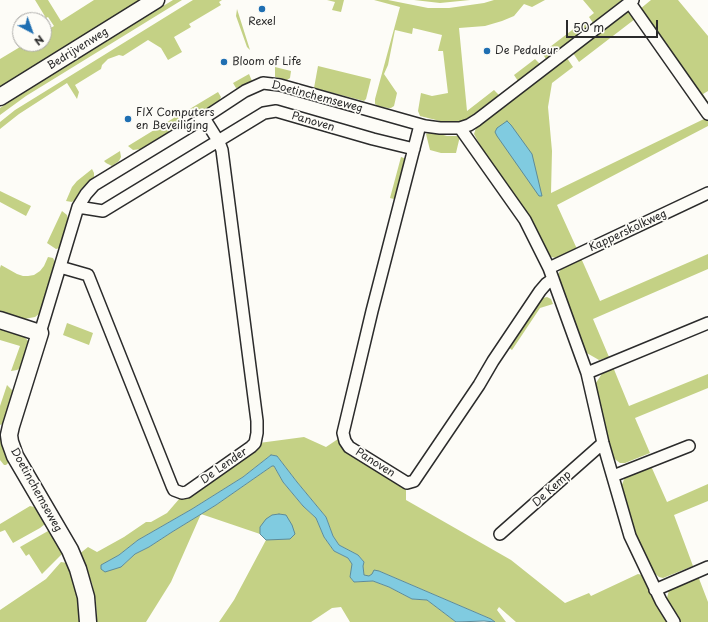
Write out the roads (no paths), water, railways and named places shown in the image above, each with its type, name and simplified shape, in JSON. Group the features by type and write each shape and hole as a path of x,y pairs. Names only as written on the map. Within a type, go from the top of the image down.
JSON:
{"street":[{"name":"Bedrijvenweg","path":"0,98 156,0"},
{"path":"632,1 708,114"},
{"name":"Doetinchemseweg","path":"88,622 86,597 78,569 70,550 15,456 9,435 78,207 86,194 94,185 204,118 245,91 263,83 280,85 420,125 440,128 460,128 469,125 632,1"},
{"name":"Panoven","path":"219,142 264,114 276,111 373,139 414,149"},
{"name":"De Lender","path":"60,267 88,275 174,490 182,493 187,492 251,447 257,433 257,422 222,150 219,142 204,118"},
{"name":"Panoven","path":"420,125 372,311 343,433 348,447 407,483 414,481 540,291 553,279"},
{"path":"460,128 526,220 549,268 586,373 603,443 630,536 655,590 674,622"},
{"path":"78,207 103,211 219,142"},
{"name":"Kapperskolkweg","path":"549,268 708,193"},
{"path":"0,320 40,333"},
{"path":"586,373 708,323"},
{"name":"De Kemp","path":"500,534 603,443"},
{"path":"613,476 688,446"},
{"path":"655,590 708,567"}],"water":[{"path":"507,121 532,154 542,196 539,196 495,132 497,128"},
{"path":"271,455 277,456 326,517 333,536 339,545 358,555 364,562 364,575 369,576 374,570 379,571 495,622 456,622 427,600 412,599 389,587 373,581 354,582 350,577 352,564 348,558 334,551 324,537 316,518 303,506 283,482 274,466 216,505 149,547 135,554 121,567 105,572 101,569 101,565 119,555 138,540 192,509 243,477"},
{"path":"272,515 286,515 295,534 290,539 266,540 260,534 260,527 266,519"}],"place":[{"name":"Rexel","path":"262,9"},
{"name":"De Pedaleur","path":"487,51"},
{"name":"Bloom of Life","path":"224,62"},
{"name":"FIX Computers en Beveiliging","path":"128,119"}]}
